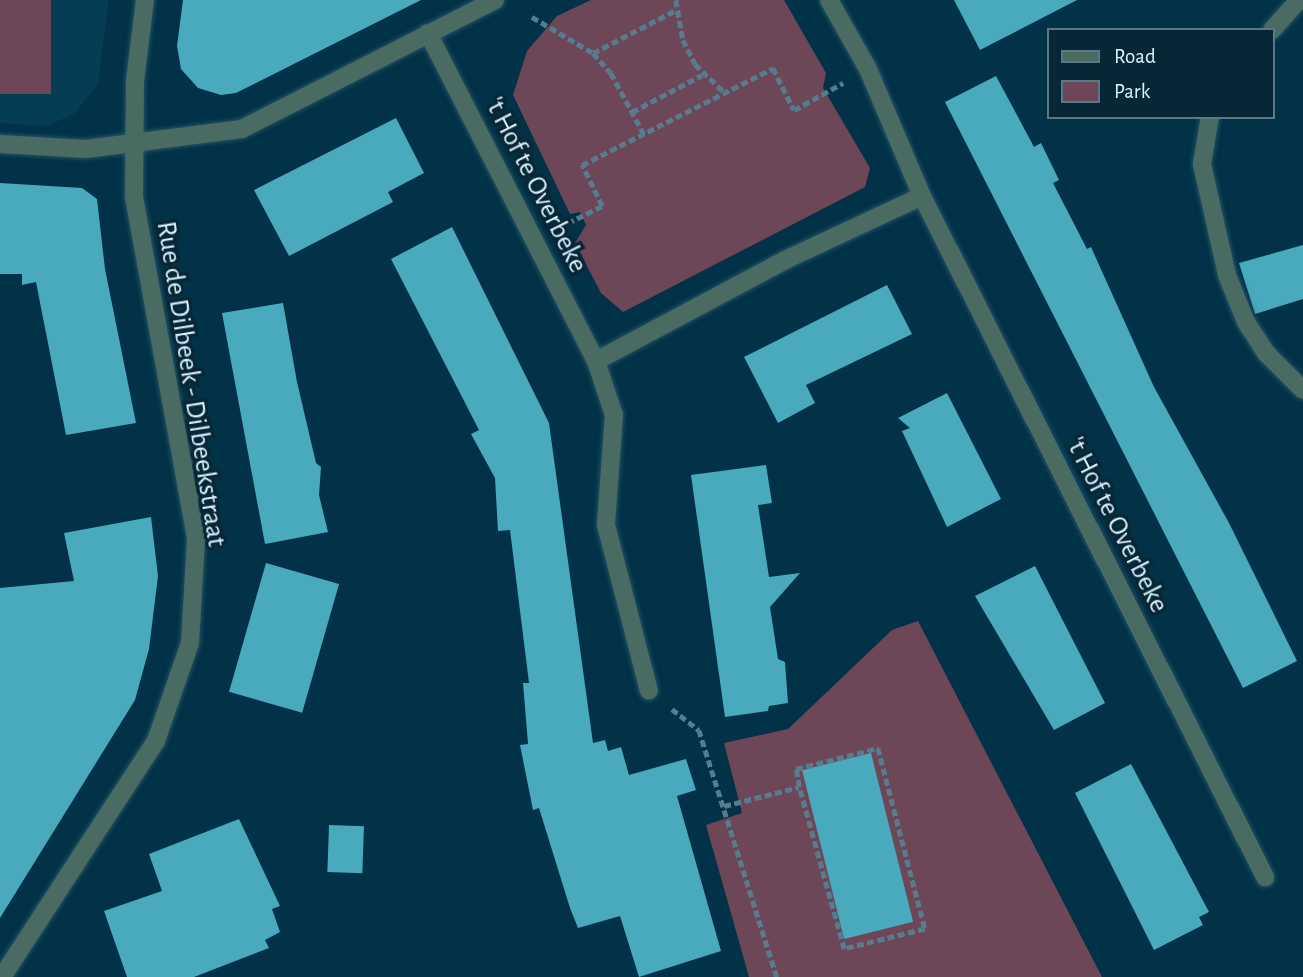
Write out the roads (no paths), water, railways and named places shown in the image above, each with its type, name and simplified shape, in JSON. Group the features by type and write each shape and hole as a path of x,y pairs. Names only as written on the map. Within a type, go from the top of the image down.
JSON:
{"street":[{"name":"Rue de Dilbeek - Dilbeekstraat","path":"2,977 156,741 190,643 195,538 134,196 132,145 145,0"},
{"path":"0,144 86,149 242,129 495,0"},
{"name":"'t Hof te Overbeke","path":"829,0 868,69 922,196 1265,877"},
{"path":"1274,28 1300,0"},
{"name":"'t Hof te Overbeke","path":"428,33 596,361 614,415 606,525 649,691"},
{"path":"1210,119 1202,164 1227,275 1246,322 1266,354 1303,390"},
{"path":"596,361 785,260 922,196"}]}
